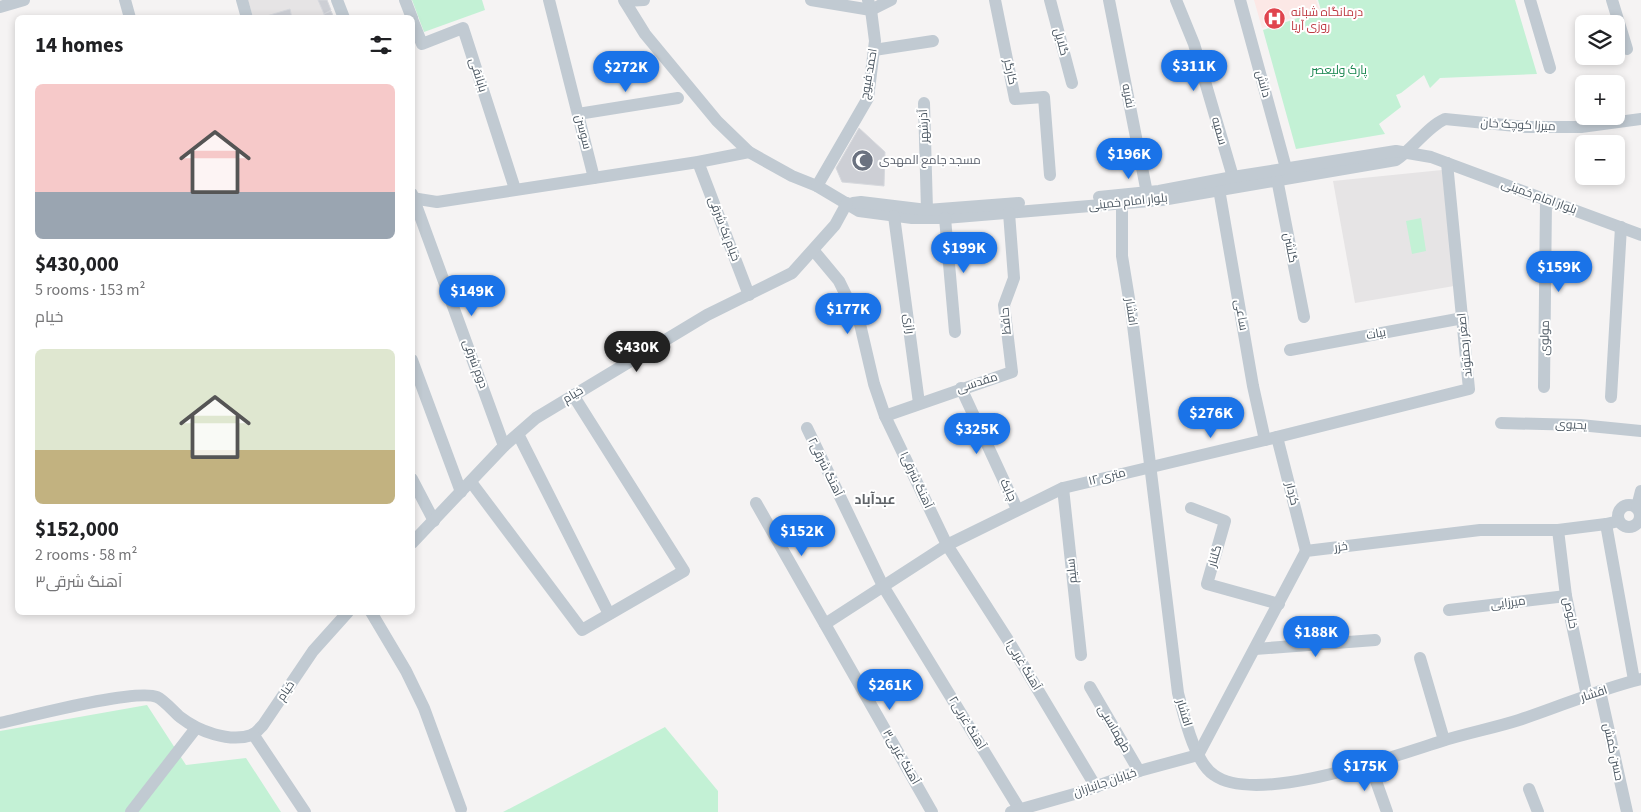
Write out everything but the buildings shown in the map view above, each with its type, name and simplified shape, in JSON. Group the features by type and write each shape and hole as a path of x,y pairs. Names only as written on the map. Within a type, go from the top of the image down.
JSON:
{"street":[{"path":"0,7 24,0"},
{"path":"125,0 129,15"},
{"path":"242,0 246,15"},
{"path":"337,0 343,15"},
{"name":"بابانقی","path":"405,0 411,15"},
{"name":"سوسن","path":"549,0 594,178"},
{"path":"624,1 644,0"},
{"path":"811,0 869,5 891,0"},
{"name":"کارگر","path":"995,0 1015,99 1044,97 1050,175"},
{"name":"گلایل","path":"1050,0 1072,83"},
{"name":"نفریه","path":"1109,0 1147,193"},
{"name":"سمیه","path":"1176,0 1194,44 1233,177"},
{"name":"دانش","path":"1240,0 1286,168"},
{"path":"1530,0 1550,68"},
{"path":"1612,0 1627,49"},
{"name":"بلوار امام خمینی","path":"624,1 645,34 717,120 749,152 792,176 818,186 859,211 912,218 945,218 1162,200 1396,160 1408,152"},
{"name":"احمد فیوج","path":"818,186 868,98 875,41 869,5"},
{"name":"بابانقی","path":"415,26 422,44 464,28 515,189"},
{"path":"874,50 933,41"},
{"path":"578,114 678,98"},
{"name":"آذرشهر","path":"924,103 927,210"},
{"name":"میرزا کوچک خان","path":"1408,152 1438,122 1445,119 1526,127 1581,127 1641,120"},
{"name":"بلوار امام خمینی","path":"847,203 861,202 927,210 1147,193 1286,168 1396,151 1431,157 1641,235"},
{"path":"415,197 437,202 698,162 749,152"},
{"name":"خیام یک شرقی","path":"698,162 749,296"},
{"name":"اصغر رحمتوند","path":"1271,439 1470,389 1447,163"},
{"name":"گلشن","path":"1277,179 1304,317"},
{"name":"ساعی","path":"1219,189 1253,386 1271,439"},
{"name":"مولوی","path":"1544,387 1546,200"},
{"name":"دوم شرقی","path":"415,202 504,446"},
{"name":"خیام","path":"415,541 504,446 536,418 707,315 749,296 792,273 836,225 847,203"},
{"name":"افشار","path":"1122,204 1122,256 1132,317 1178,693 1186,723 1198,755 1214,775 1227,781 1249,784 1266,784 1327,776 1517,720 1638,680"},
{"name":"حافظ","path":"1009,213 1014,278 1004,305 1012,372"},
{"name":"رازی","path":"894,216 919,403"},
{"path":"945,218 955,332"},
{"path":"1611,397 1621,227"},
{"name":"آهنگ شرقی۱","path":"814,251 839,281 860,324 874,384 885,416 947,545"},
{"name":"بیات","path":"1290,350 1463,318"},
{"path":"415,368 461,492"},
{"name":"مقدسی","path":"885,416 1012,372"},
{"name":"چابک","path":"962,388 1017,509"},
{"path":"471,482 582,630 684,571 573,395"},
{"name":"یحیوی","path":"1501,423 1580,425 1641,431"},
{"name":"آهنگ شرقی۲","path":"806,428 883,586"},
{"path":"518,434 609,614"},
{"name":"۱۲ متری","path":"825,624 947,545 1063,488 1271,439"},
{"name":"کردار","path":"1271,439 1306,551"},
{"path":"415,485 434,521"},
{"name":"سلیم","path":"1063,488 1081,655"},
{"path":"1639,510 1641,491"},
{"name":"آهنگ غربی۳","path":"756,503 932,812"},
{"name":"گلنار","path":"1191,508 1225,520 1207,584 1279,604"},
{"name":"خزر","path":"1306,551 1480,530 1558,530 1606,524 1619,520 1628,527 1638,523 1641,518 1639,510"},
{"path":"1606,524 1638,680"},
{"name":"خلوص","path":"1558,530 1566,596 1587,696"},
{"name":"آهنگ غربی۱","path":"947,545 1008,640 1096,787"},
{"path":"1198,755 1306,551"},
{"name":"آهنگ غربی۲","path":"883,586 1016,811"},
{"name":"میرزایی","path":"1449,610 1566,596"},
{"name":"خیام","path":"254,734 263,725 313,651 345,615"},
{"path":"373,615 406,671 424,708 461,809"},
{"path":"1255,648 1375,640"},
{"path":"1420,658 1444,740"},
{"name":"طهماسبی","path":"1090,687 1139,771"},
{"name":"حسن کمش","path":"1600,691 1627,812"},
{"path":"0,723 110,699 140,695 157,697 196,728 214,735 242,737 254,734 305,812"},
{"path":"131,812 196,728"},
{"name":"خیابان جانبازان","path":"1016,811 1045,808 1139,771 1198,755"},
{"path":"1370,764 1387,812"},
{"path":"1529,789 1538,812"}],"shaded area":[{"path":"248,0 326,0 333,15 252,15"},
{"name":"درمانگاه شبانه روزی آریا","path":"1254,0 1316,0 1319,9 1262,28"},
{"path":"1442,170 1454,286 1355,303 1333,181"}],"green space":[{"path":"412,0 482,0 485,10 424,32"},
{"name":"پارک ولیعصر","path":"1318,0 1515,0 1537,74 1440,78 1430,88 1424,75 1396,95 1401,107 1379,124 1385,134 1296,149 1263,30 1321,10"},
{"path":"1421,218 1426,251 1412,254 1406,221"},
{"path":"147,705 186,765 246,758 281,812 0,812 0,731"},
{"path":"665,727 718,791 718,812 503,812"}],"place":[{"name":"درمانگاه شبانه روزی آریا","path":"1275,19"},
{"name":"مسجد جامع المهدی","path":"863,160"}],"district":[{"name":"عبدآباد","path":"875,500"}]}
